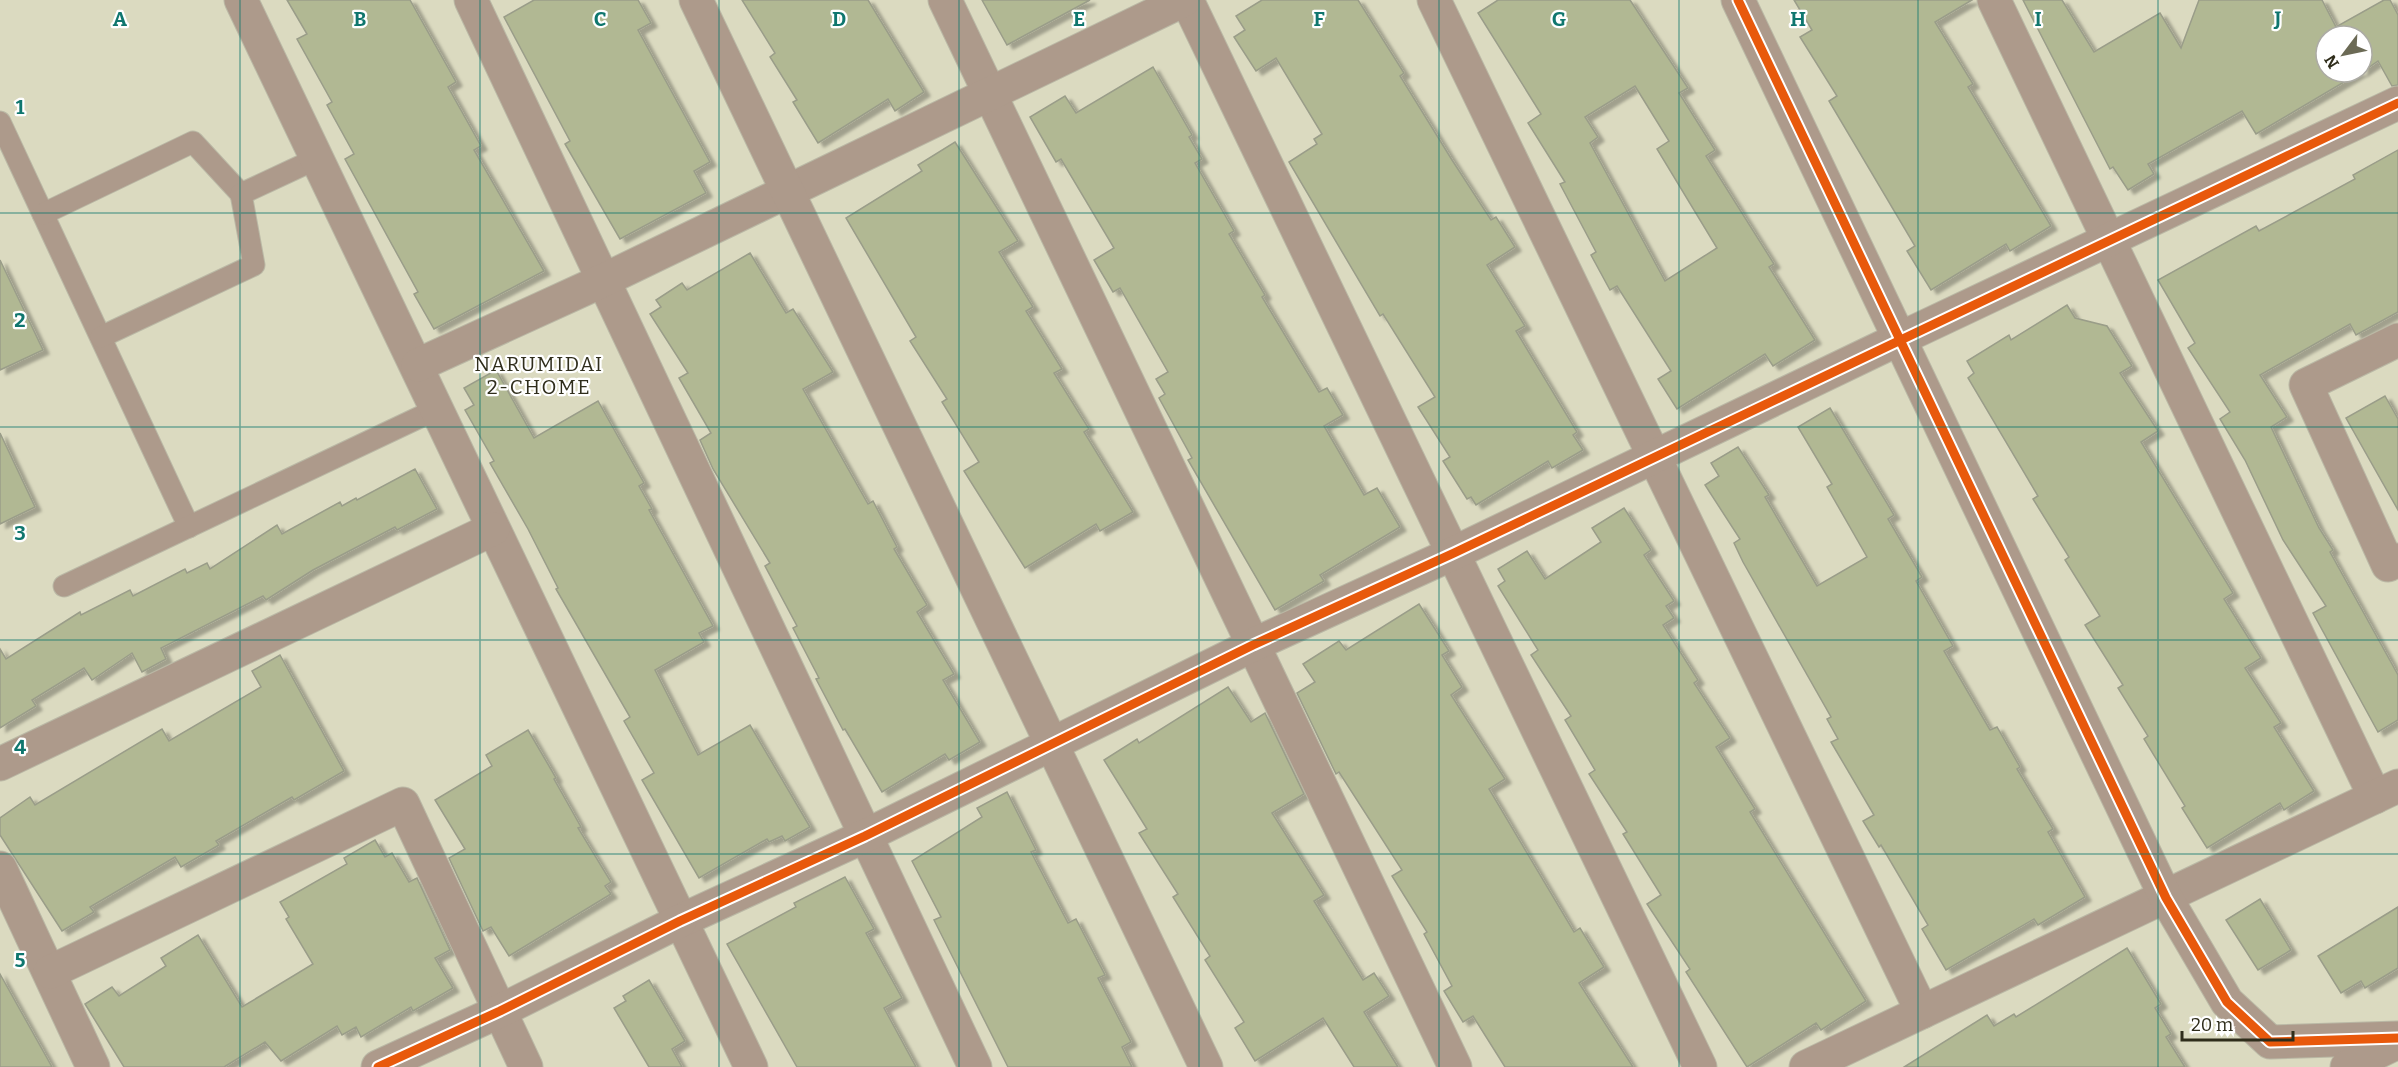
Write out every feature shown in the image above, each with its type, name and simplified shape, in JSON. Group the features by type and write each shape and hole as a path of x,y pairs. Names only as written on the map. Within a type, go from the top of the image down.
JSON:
{"street":[{"path":"241,0 418,364 493,529 751,1067"},
{"path":"471,0 975,1067"},
{"path":"696,0 1206,1067"},
{"path":"945,0 1455,1067"},
{"path":"418,364 604,280 1185,0 1454,553 1700,1067"},
{"path":"1434,0 1922,1012"},
{"path":"1737,0 2166,898 2227,1002 2270,1041 2398,1038"},
{"path":"1806,1067 2386,792 2110,240 1994,0"},
{"path":"378,1067 500,1011 680,921 865,836 1050,742 1253,645 1454,553 2398,103"},
{"path":"2398,340 2306,385 2388,565 2398,560"},
{"path":"0,764 493,529"},
{"path":"50,972 403,804 526,1067"},
{"path":"0,868 93,1067"},
{"path":"2347,1067 2398,1042"}],"lane":[{"path":"0,122 189,527"},
{"path":"43,214 193,142 241,194 254,265 101,337"},
{"path":"241,194 318,158"},
{"path":"64,586 437,409"}],"building":[{"path":"287,0 410,0 456,82 448,87 481,146 474,150 544,271 434,329 414,294 418,292 345,159 354,154 327,105 332,102 297,39 307,34"},
{"path":"534,0 638,0 651,23 638,30 710,162 694,171 706,193 620,239 565,144 570,141 504,17"},
{"path":"742,0 868,0 924,92 895,111 888,99 818,143 793,102 797,100 770,57 775,53"},
{"path":"982,0 1090,0 1007,45"},
{"path":"1262,0 1358,0 1404,73 1400,76 1452,160 1491,220 1496,217 1515,247 1487,265 1525,326 1516,331 1577,432 1573,435 1583,450 1552,468 1548,461 1476,505 1471,497 1467,499 1443,461 1450,457 1418,407 1435,397 1383,314 1380,316 1289,162 1317,144 1314,139 1322,134 1276,58 1256,71 1234,37 1245,30 1236,16"},
{"path":"1498,0 1630,0 1688,88 1679,93 1715,150 1706,156 1774,264 1769,267 1815,340 1773,366 1765,354 1677,409 1658,379 1671,371 1617,286 1610,290 1591,255 1596,252 1560,184 1565,182 1528,123 1541,114 1478,13","holes":["1635,86 1669,141 1657,149 1717,248 1665,281 1590,143 1598,137 1585,117"]},
{"path":"1794,0 1972,0 1935,22 1973,84 1968,87 2051,226 2010,251 2006,244 1931,290 1907,251 1915,246 1829,101 1837,96 1800,37 1812,30"},
{"path":"2023,0 2062,0 2094,52 2160,13 2181,48 2199,0 2322,0 2334,24 2314,24 2314,84 2341,84 2256,134 2242,111 2148,164 2154,174 2128,190 2113,167 2110,169"},
{"path":"2384,0 2390,0 2398,15 2398,85 2392,86 2378,61 2374,64 2374,24 2341,24"},
{"path":"1153,67 1192,135 1189,137 1202,159 1195,163 1234,231 1229,234 1265,295 1262,297 1319,392 1327,388 1343,415 1324,426 1364,495 1377,488 1400,527 1320,575 1324,581 1275,610 1188,460 1192,458 1159,398 1165,394 1156,379 1168,372 1120,288 1113,292 1094,260 1114,248 1061,159 1056,162 1030,117 1065,96 1076,113"},
{"path":"955,142 1018,241 999,252 1033,307 1026,311 1062,369 1054,373 1089,429 1084,432 1133,512 1100,531 1096,524 1025,568 964,471 979,462 942,402 947,399 910,341 916,337 846,218 922,171 918,165"},
{"path":"2398,150 2398,312 2356,335 2350,324 2260,375 2287,417 2271,427 2319,528 2333,550 2330,552 2398,675 2398,720 2378,732 2313,613 2326,606 2283,540 2245,460 2220,419 2230,412 2188,348 2195,343 2158,280 2256,226 2259,231 2355,179 2353,175"},
{"path":"750,253 786,313 793,309 833,372 803,389 868,504 873,501 897,547 894,549 927,605 917,612 954,674 943,680 980,742 949,760 945,754 882,792 845,729 843,730 816,679 819,678 793,628 797,626 765,566 770,563 713,469 700,440 711,433 679,378 688,373 650,314 661,307 656,300 682,283 687,290"},
{"path":"0,260 43,350 0,370"},
{"path":"2067,305 2075,318 2107,326 2132,366 2120,373 2158,431 2141,442 2233,593 2224,599 2261,658 2245,668 2281,723 2274,727 2314,791 2284,810 2280,803 2207,848 2182,808 2185,806 2144,739 2148,736 2118,688 2123,685 2085,625 2100,616 2065,560 2069,557 2033,499 2038,496 1968,378 1974,373 1967,361 2009,335 2011,340"},
{"path":"496,370 534,438 598,401 644,483 639,486 652,509 649,510 713,626 699,633 704,642 655,670 698,755 750,725 810,827 785,841 782,836 769,842 767,839 699,878 642,780 654,773 624,721 630,717 556,589 558,588 528,529 490,463 494,461 465,410 474,405 464,388"},
{"path":"2385,396 2398,419 2398,510 2346,418"},
{"path":"1830,408 1894,515 1888,519 1922,577 1916,581 1953,646 1944,651 1990,730 1997,727 2020,767 2017,769 2053,829 2048,832 2085,897 2038,925 2034,919 1946,970 1922,929 1928,925 1881,845 1879,847 1863,821 1874,815 1831,742 1838,739 1827,719 1831,717 1743,562 1734,543 1740,539 1705,485 1719,476 1711,463 1738,447 1769,495 1765,497 1817,586 1867,557 1827,487 1832,484 1798,427"},
{"path":"0,433 35,507 0,524"},
{"path":"415,469 437,509 397,530 395,527 313,570 266,600 263,596 161,648 166,659 142,672 132,653 92,680 84,668 32,700 36,706 0,728 0,649 6,659 80,612 81,615 130,590 133,596 185,569 187,573 207,563 210,569 277,525 282,534 340,502 342,506 356,498 357,500"},
{"path":"1624,508 1651,550 1644,555 1674,601 1666,606 1674,618 1663,625 1698,680 1694,683 1730,738 1716,747 1755,809 1750,812 1866,1001 1821,1030 1816,1023 1747,1067 1686,972 1690,969 1647,904 1661,895 1623,834 1627,832 1589,774 1595,770 1565,720 1571,716 1531,655 1538,650 1498,586 1505,581 1498,569 1527,551 1545,579 1601,542 1592,528"},
{"path":"1419,604 1449,651 1442,655 1462,687 1451,695 1505,779 1489,789 1574,932 1580,928 1604,967 1579,983 1633,1067 1505,1067 1473,1016 1463,1022 1444,991 1452,986 1424,934 1427,932 1392,876 1402,870 1339,772 1336,774 1297,693 1315,682 1303,664 1339,641 1346,650"},
{"path":"280,655 344,771 294,800 292,797 216,841 219,845 181,867 175,857 90,907 94,912 62,931 0,835 0,818 30,797 35,805 162,729 169,741 261,687 252,671"},
{"path":"1228,687 1251,722 1265,713 1304,794 1272,813 1324,895 1314,901 1363,980 1374,973 1389,996 1364,1012 1398,1067 1354,1067 1323,1018 1255,1061 1235,1028 1244,1022 1205,960 1210,956 1173,897 1178,894 1139,833 1147,829 1104,760 1137,739 1139,743"},
{"path":"528,730 581,827 578,828 611,882 605,886 611,894 509,956 491,927 483,931 449,858 465,849 435,800 492,766 486,755"},
{"path":"1007,792 1036,850 1031,852 1068,923 1076,919 1105,975 1098,978 1131,1042 1122,1047 1132,1067 1008,1067 934,920 941,917 912,861 982,817 977,808"},
{"path":"375,840 385,857 392,853 409,882 417,878 450,950 435,958 453,988 413,1011 411,1007 361,1037 356,1027 342,1035 337,1026 281,1061 265,1042 224,1067 124,1067 85,1004 112,987 119,996 166,966 161,958 198,935 242,1007 313,964 286,919 289,917 280,902 347,864 344,858"},
{"path":"845,877 874,929 866,933 902,998 884,1008 916,1067 797,1067 727,944 796,907 794,903"},
{"path":"2260,899 2291,950 2258,970 2226,920"},
{"path":"2398,907 2398,968 2365,988 2361,981 2341,993 2318,956"},
{"path":"2127,948 2161,1004 2155,1008 2171,1034 2166,1037 2185,1067 1904,1067 1987,1015 1994,1026 2014,1014 2016,1017"},
{"path":"0,974 52,1067 0,1067"},
{"path":"649,980 685,1041 672,1049 682,1067 649,1067 614,1008 626,1001 623,996"}],"cycle path":[{"path":"1738,0 2166,898 2227,1002 2270,1042 2398,1038"},
{"path":"378,1067 500,1011 680,921 865,836 1253,645 1454,553 2398,103"}],"district":[{"name":"NARUMIDAI 2-CHOME","path":"539,376"}]}
